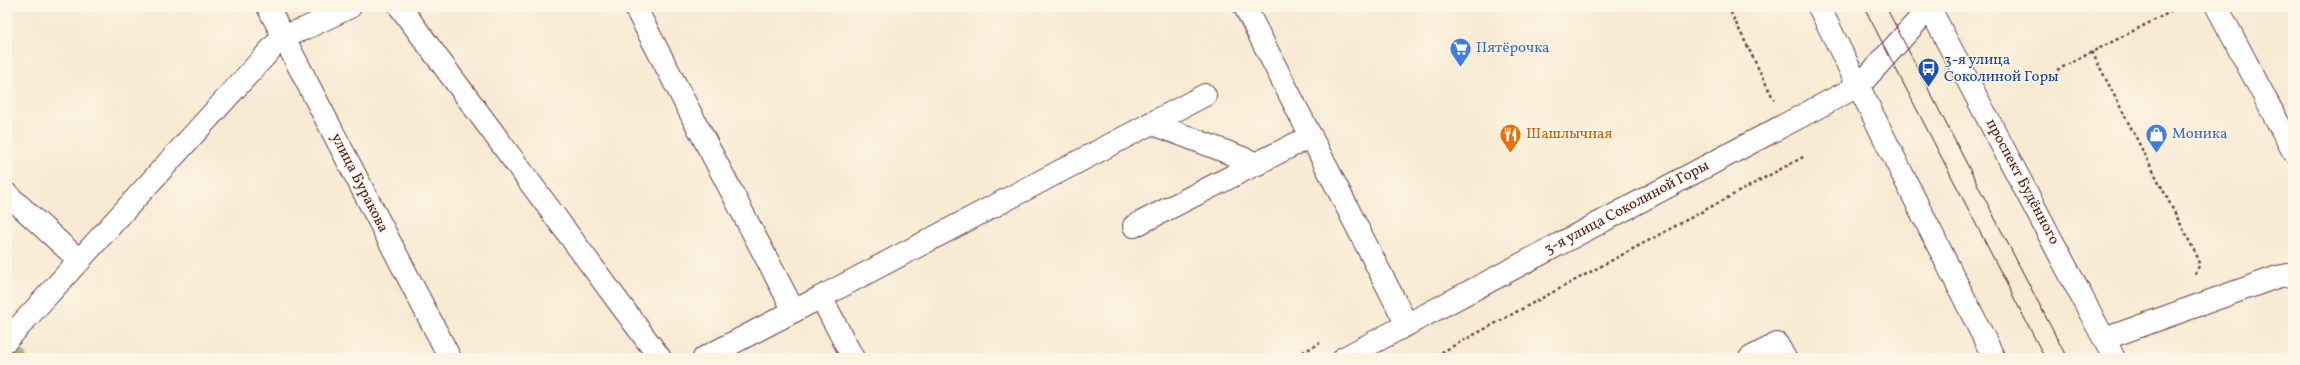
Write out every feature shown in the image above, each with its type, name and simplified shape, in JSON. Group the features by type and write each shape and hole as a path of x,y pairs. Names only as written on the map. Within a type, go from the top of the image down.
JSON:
{"street":[{"name":"улица Буракова","path":"268,7 450,358"},
{"path":"7,340 283,36 304,29 350,7"},
{"path":"400,7 660,358"},
{"path":"635,7 794,311"},
{"path":"1246,7 1407,325"},
{"path":"1819,7 1860,85 1994,358"},
{"name":"3-я улица Соколиной Горы","path":"1344,358 1860,85 1929,7"},
{"name":"проспект Будённого","path":"1929,7 2109,349"},
{"path":"2217,7 2293,151"},
{"path":"704,358 1205,95"},
{"path":"1151,123 1258,164"},
{"path":"1134,226 1311,136"},
{"path":"7,194 80,260"},
{"path":"2109,349 2277,277 2293,274"},
{"path":"821,297 853,358"},
{"path":"1750,358 1777,344 1784,358"}],"path":[{"path":"1728,7 1748,46"},
{"path":"2025,9 2029,7"},
{"path":"2057,70 2180,7"},
{"path":"2092,52 2198,258 2199,266 2193,278"},
{"path":"1431,358 1805,156"}],"green space":[{"path":"15,351 25,353 26,358 7,358 7,352"}],"tram line":[{"path":"1864,7 2045,358"},
{"path":"1886,7 2067,358"}],"place":[{"name":"Пятёрочка","path":"1460,68"},
{"name":"3-я улица Соколиной Горы","path":"1928,88"},
{"name":"Шашлычная","path":"1510,154"},
{"name":"Моника","path":"2157,154"}]}
